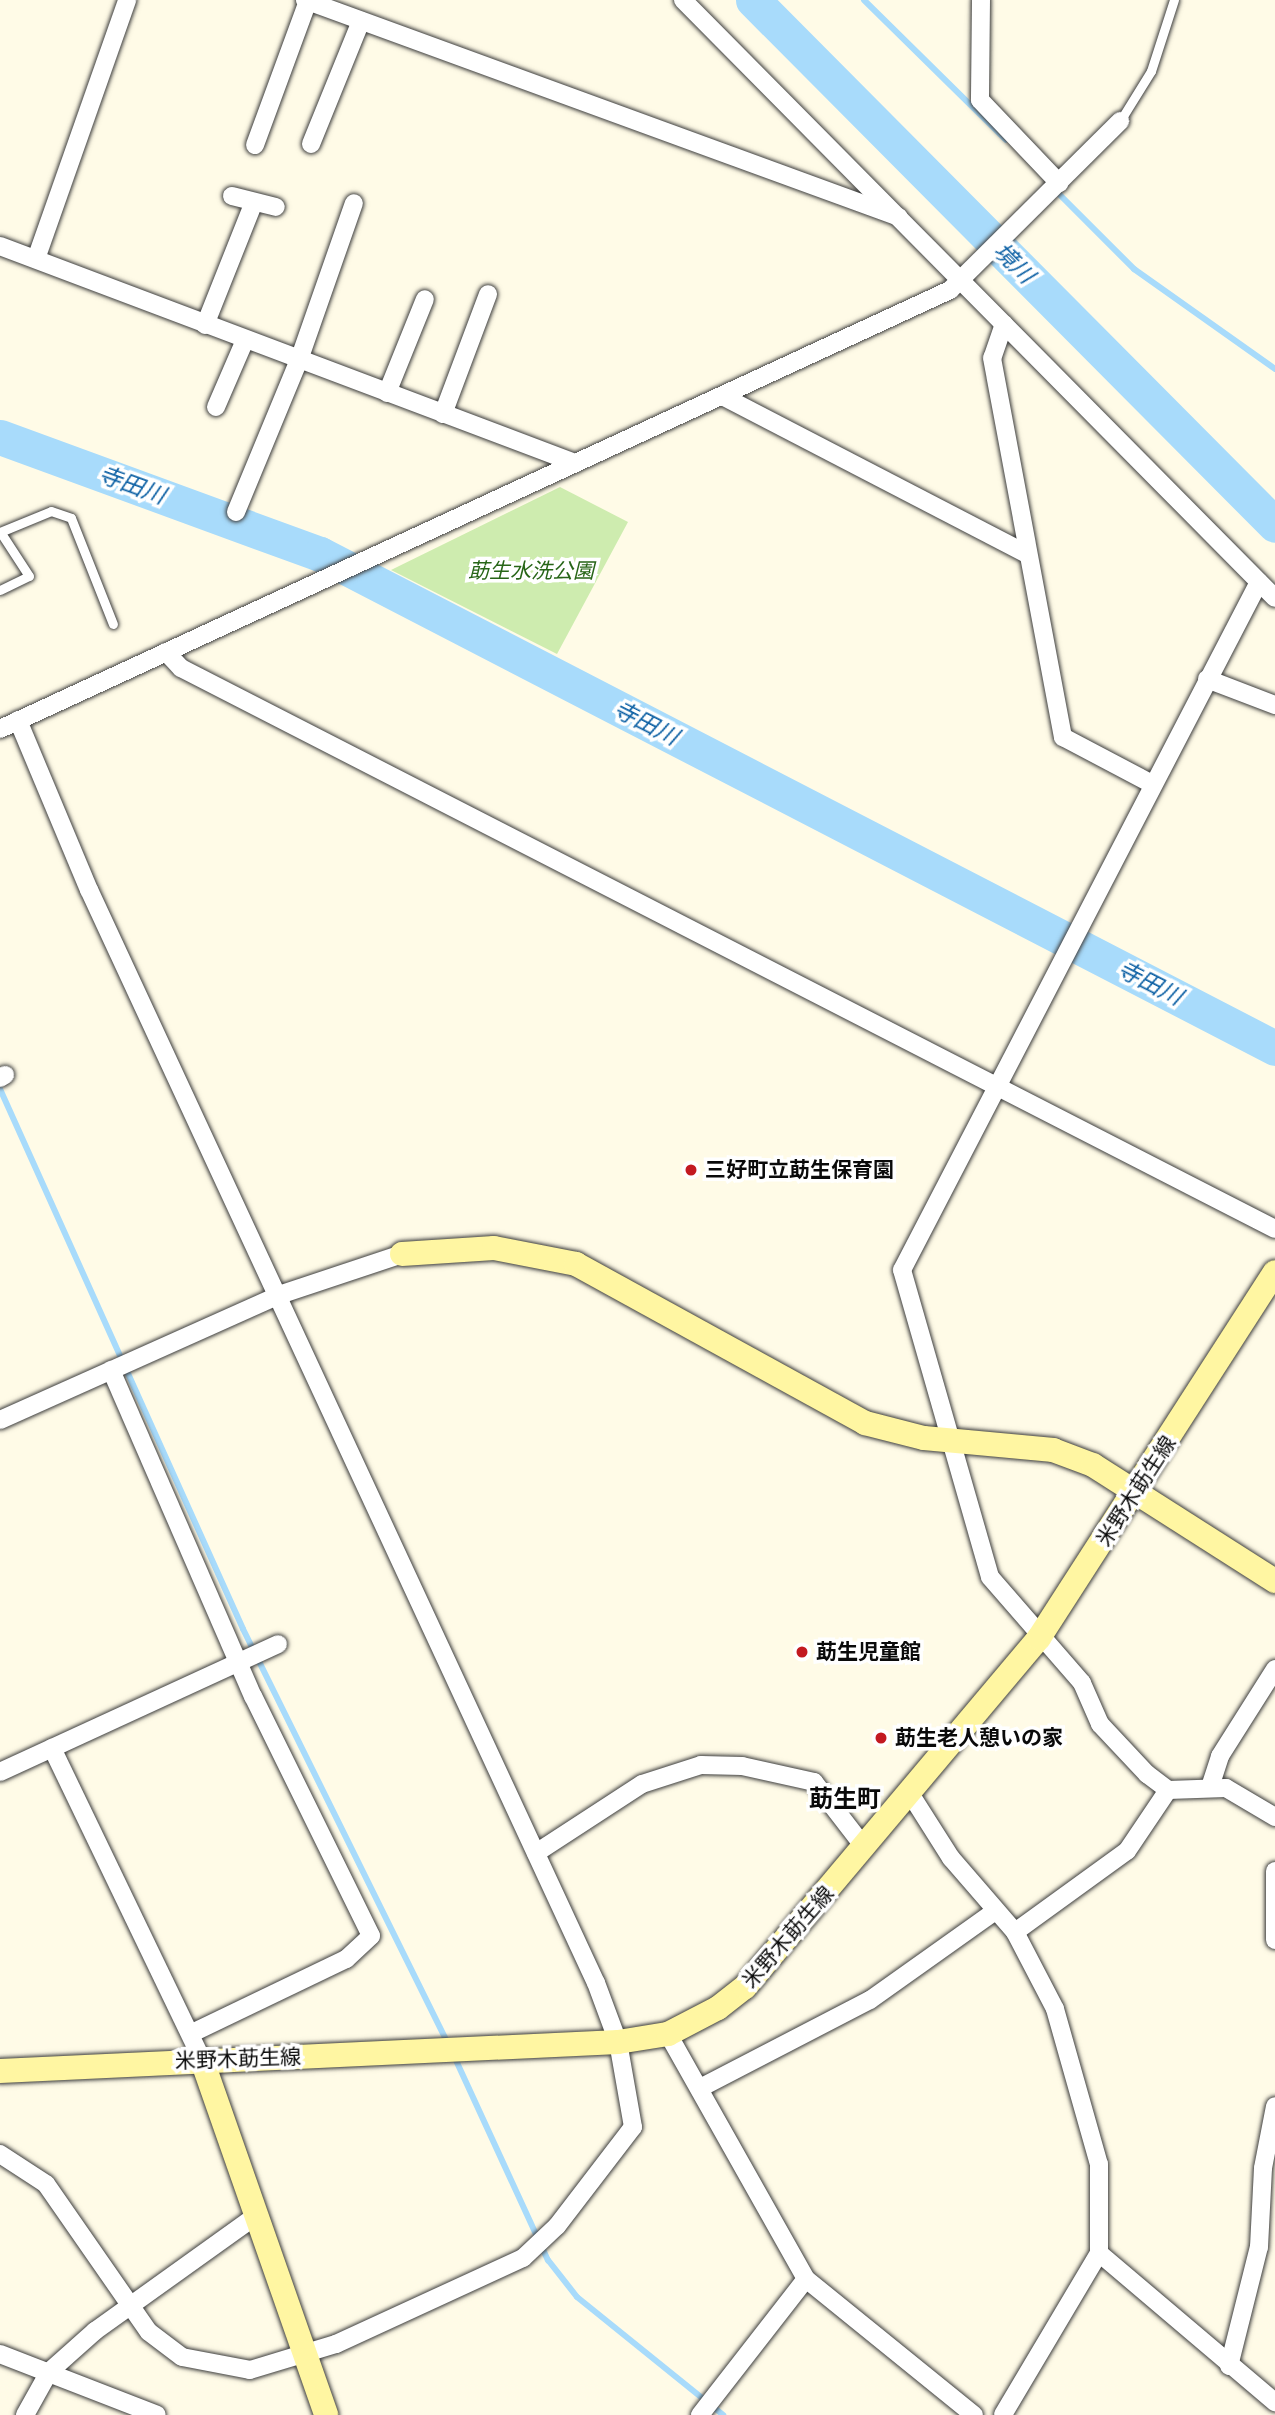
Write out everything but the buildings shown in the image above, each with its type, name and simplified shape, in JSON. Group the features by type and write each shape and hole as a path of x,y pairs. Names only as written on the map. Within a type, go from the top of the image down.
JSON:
{"main road":[{"path":"402,1254 494,1248 576,1264 639,1294 842,1413 892,1432 955,1442 1053,1450 1138,1490 1275,1581"},
{"name":"米野木莇生線","path":"0,2070 618,2042 668,2034 745,1987 911,1795 1039,1638 1138,1490 1275,1272"},
{"path":"202,2060 254,2217 326,2415"}],"street":[{"path":"36,259 127,0"},
{"path":"683,0 1275,598"},
{"path":"981,0 980,100 1059,183"},
{"path":"255,145 313,2 899,217"},
{"path":"311,144 361,21"},
{"path":"0,729 356,568 575,463 726,398 963,281 1120,121"},
{"path":"232,196 276,207"},
{"path":"205,325 254,202"},
{"path":"236,512 299,360 354,204"},
{"path":"0,246 575,463"},
{"path":"443,414 488,294"},
{"path":"387,393 425,299"},
{"path":"1004,324 992,358 1025,553 1063,737 1152,784"},
{"path":"216,407 246,340"},
{"path":"726,398 1025,553"},
{"path":"1259,582 1072,933 902,1270 955,1442 986,1567 1039,1638 1082,1683 1121,1752 1168,1790 1211,1784 1275,1817"},
{"path":"166,652 181,668 1275,1228"},
{"path":"1207,679 1275,705"},
{"path":"0,2154 46,2184 127,2304 166,2346 206,2364 265,2369 306,2354 523,2258 557,2226 633,2127 618,2042 536,1853 89,890 18,720"},
{"path":"0,1420 279,1295 402,1254"},
{"path":"111,1370 241,1661 370,1936 346,1959 194,2032"},
{"path":"0,1772 276,1645"},
{"path":"1211,1784 1220,1756 1275,1669"},
{"path":"52,1748 116,1889 194,2032 202,2060"},
{"path":"536,1853 642,1784 701,1765 742,1766 814,1782 866,1847"},
{"path":"1016,1932 1127,1851 1168,1790"},
{"path":"911,1795 993,1912 1016,1932 1055,2010 1081,2085 1099,2164 1099,2253 1003,2415"},
{"path":"1275,1871 1275,1940"},
{"path":"702,2087 870,2000 993,1912"},
{"path":"668,2034 702,2087 806,2279 974,2415"},
{"path":"1229,2366 1259,2247 1263,2168 1275,2106"},
{"path":"25,2415 49,2372 127,2304 254,2217"},
{"path":"1099,2253 1229,2366 1275,2402"},
{"path":"700,2415 806,2279"},
{"path":"0,2354 157,2415"}],"lane":[{"path":"1120,121 1151,71 1174,0"},
{"path":"0,590 29,576 0,533 51,511 71,518 114,624"}],"green space":[{"name":"莇生水洗公園","path":"560,487 628,522 557,654 391,570"}],"waterway":[{"name":"境川","path":"753,0 1275,525"},
{"path":"864,0 1006,140"},
{"path":"1055,190 1134,269 1275,369"},
{"name":"寺田川","path":"0,437 320,554 1275,1048"},
{"path":"0,1089 243,1629 448,2043"},
{"path":"454,2056 548,2260 577,2297 723,2415"}],"place":[{"name":"三好町立莇生保育園","path":"691,1170"},
{"name":"莇生児童館","path":"802,1652"},
{"name":"莇生老人憩いの家","path":"881,1738"}],"district":[{"name":"莇生町","path":"845,1799"}]}
